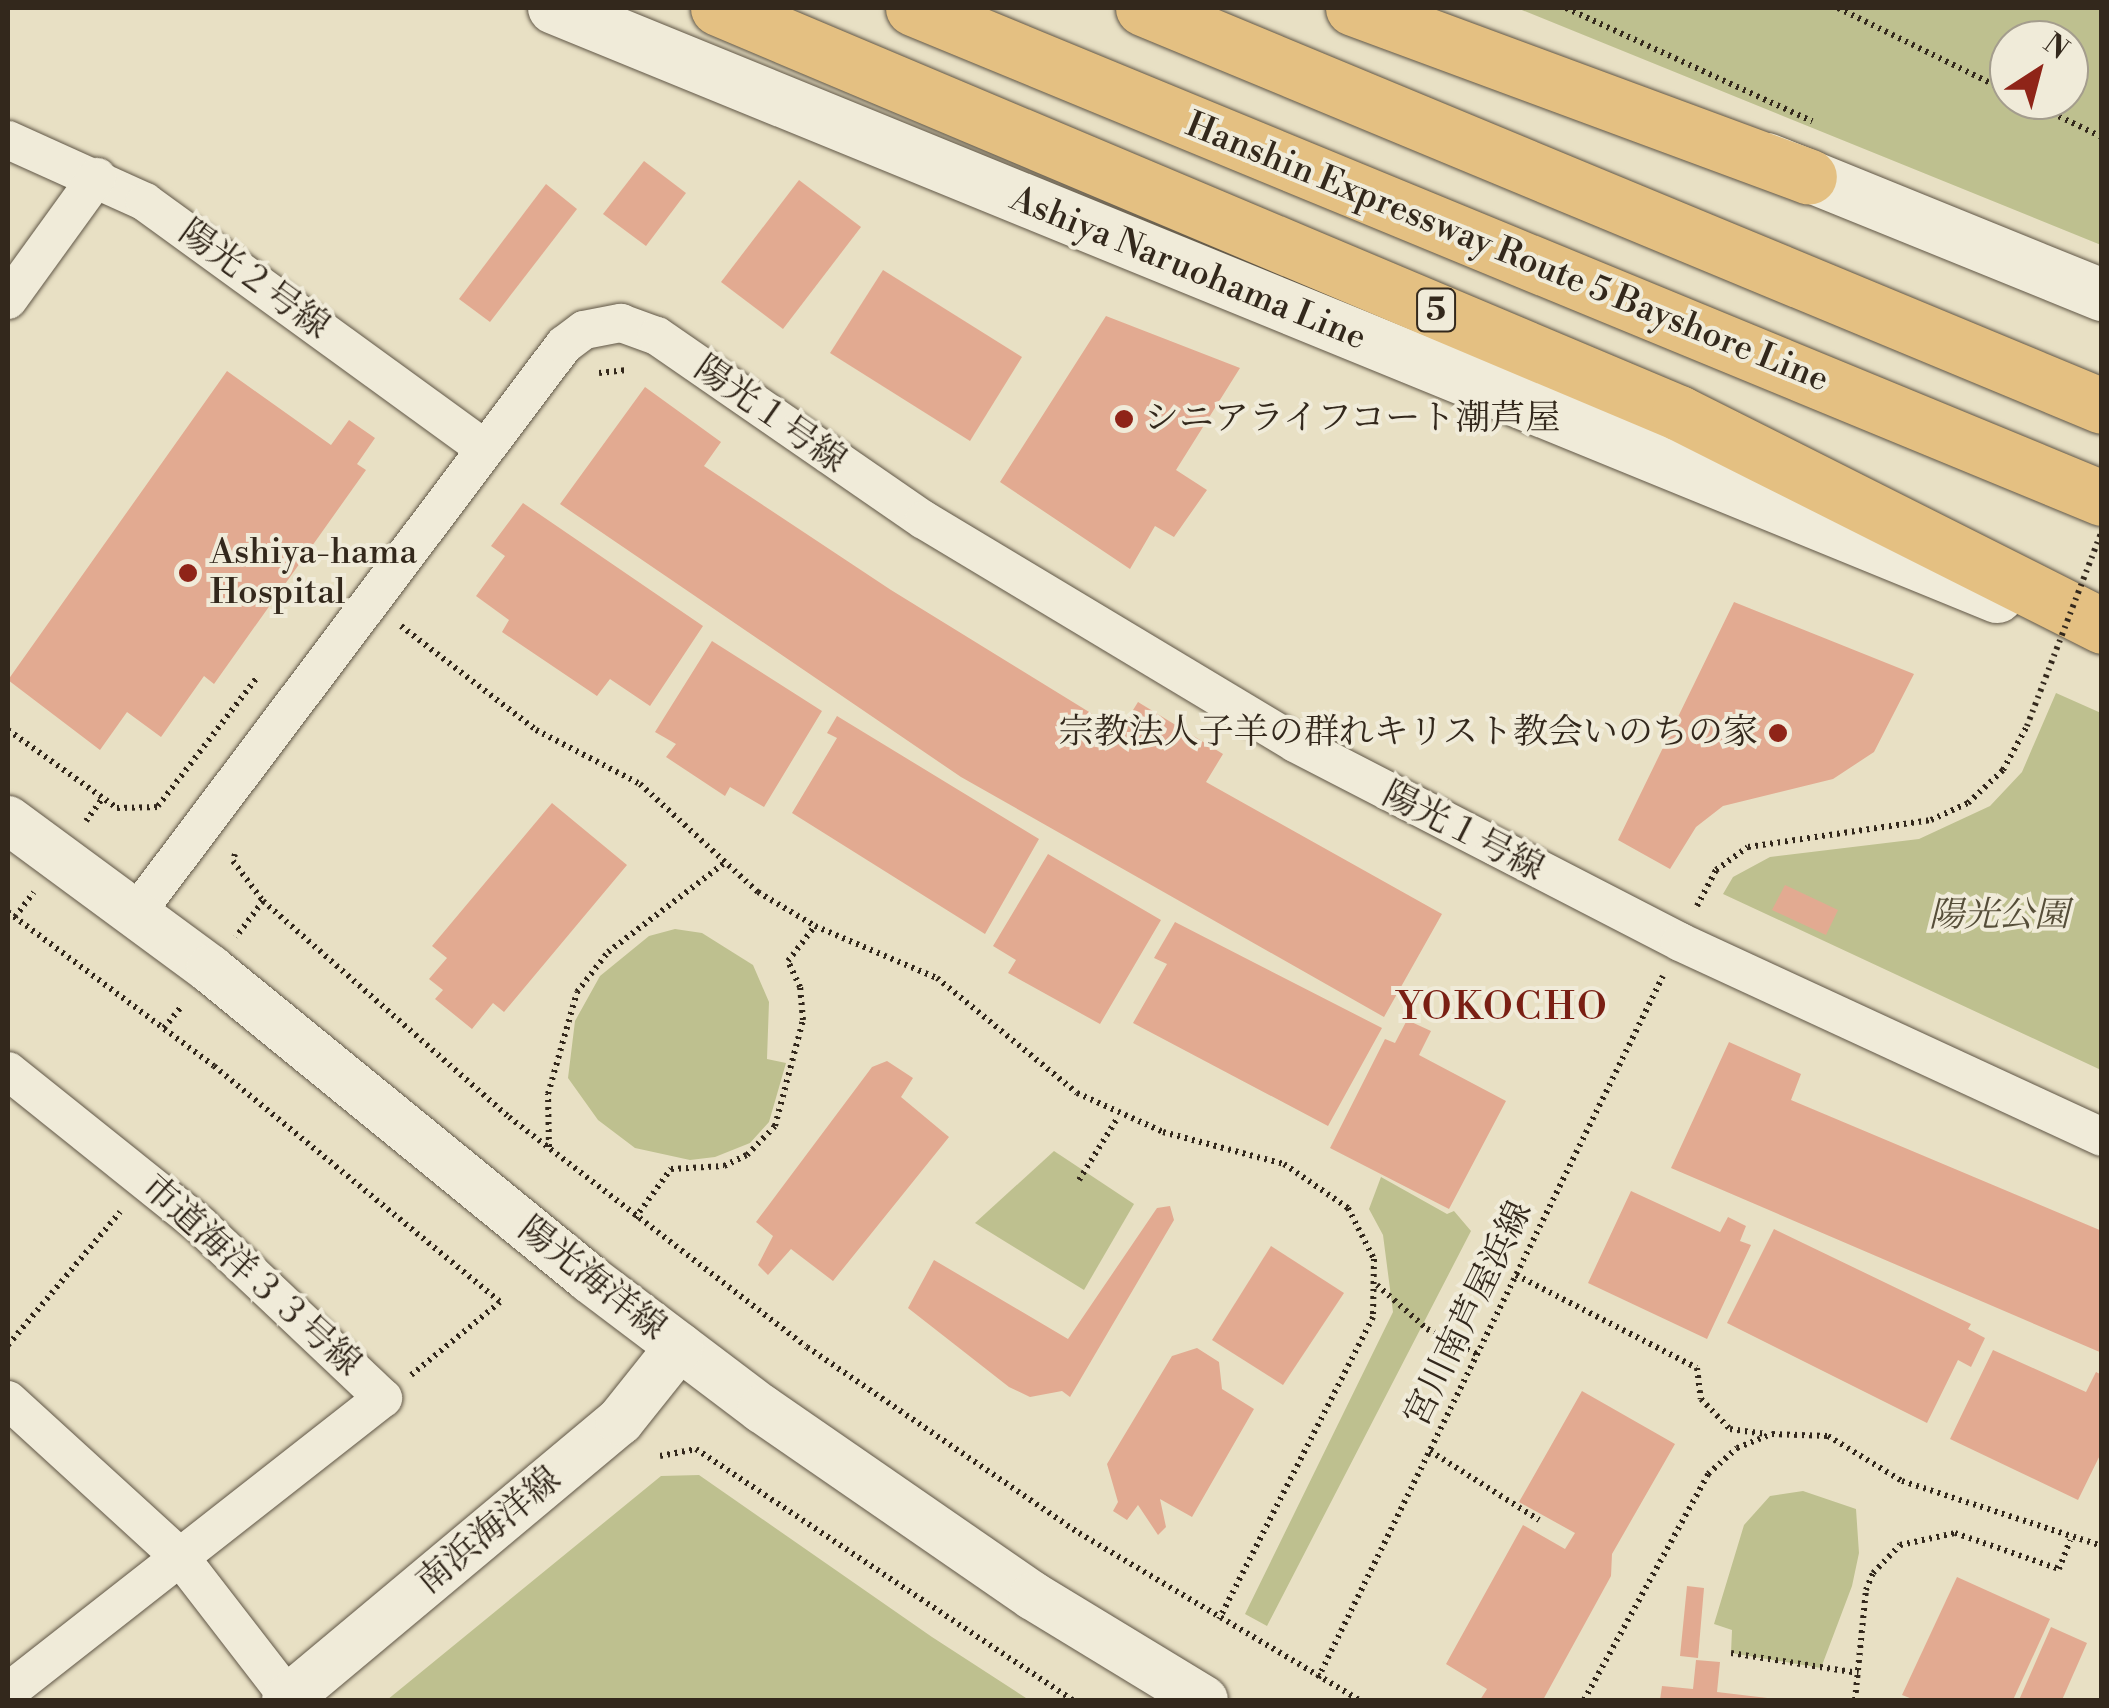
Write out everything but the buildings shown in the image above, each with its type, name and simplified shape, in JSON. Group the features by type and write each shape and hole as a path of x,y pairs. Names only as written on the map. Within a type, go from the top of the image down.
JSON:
{"highway":[{"name":"Hanshin Expressway Route 5 Bayshore Line","path":"913,8 2102,498"},
{"path":"1143,8 2102,406"},
{"path":"1354,8 1809,176"},
{"name":"5","path":"738,16 1679,413 2102,626"}],"main road":[{"name":"Ashiya Naruohama Line","path":"554,8 2102,640"},
{"path":"1406,8 2102,295"}],"street":[{"name":"陽光２号線","path":"8,140 97,177 160,212 484,448"},
{"path":"8,300 97,177"},
{"name":"陽光１号線","path":"484,448 573,336 621,323 657,336 924,520 1295,743 1680,942 2102,1137"},
{"path":"137,912 484,448"},
{"name":"陽光海洋線","path":"8,820 210,969 678,1347 889,1499 1204,1700"},
{"name":"市道海洋３３号線","path":"8,1071 147,1180 383,1398 8,1692"},
{"name":"南浜海洋線","path":"288,1699 620,1421 678,1347"},
{"path":"8,1400 180,1558 288,1699"}],"path":[{"path":"1838,8 1989,82"},
{"path":"2068,120 2102,136"},
{"path":"592,373 638,368"},
{"path":"1696,907 1716,870 1748,847 1932,820 1968,804 2003,770 2027,726 2102,531"},
{"path":"388,640 410,611"},
{"path":"400,626 536,730 640,784 723,864 815,926 937,978 1058,1080 1118,1117 1247,1150 1301,1173 1359,1224 1376,1284 1367,1336 1219,1619"},
{"path":"8,730 117,808 158,806"},
{"path":"237,848 233,861 263,901 548,1148 635,1218 942,1442 1219,1619 1359,1700"},
{"path":"548,1148 552,1073 577,992 608,952 723,864"},
{"path":"164,1028 263,901"},
{"path":"8,912 164,1028 500,1302 383,1398"},
{"path":"635,1218 671,1170 724,1166 747,1154 774,1126 803,1020 803,1000 788,961 815,926"},
{"name":"宮川南芦屋浜線","path":"1318,1678 1663,976 1645,970"},
{"path":"1078,1180 1118,1117"},
{"path":"8,1345 147,1180"},
{"path":"1516,1275 1697,1368 1700,1399 1730,1429 1828,1436 1902,1480 2070,1540 2102,1546"},
{"path":"1376,1284 1427,1329 1477,1354"},
{"path":"1584,1700 1708,1474 1737,1448 1772,1434"},
{"path":"660,1456 696,1448 873,1573 1073,1700"},
{"path":"1430,1451 1539,1520"},
{"path":"1855,1700 1866,1590 1873,1573 1900,1545 1955,1534 2059,1569 2070,1540"},
{"path":"1731,1652 1858,1673"}],"green space":[{"path":"1517,8 2101,8 2101,245"},
{"name":"陽光公園","path":"2056,693 2101,713 2101,1070 1723,894 1733,877 1770,857 1919,839 1990,806 2022,772"},
{"path":"675,929 702,933 753,965 769,1002 767,1059 786,1063 769,1122 750,1143 715,1157 690,1160 635,1148 598,1120 568,1078 575,1021 600,976 649,936"},
{"path":"1054,1151 1134,1204 1084,1290 975,1223"},
{"path":"1381,1177 1447,1214 1454,1211 1471,1231 1267,1626 1245,1614 1393,1312 1383,1235 1369,1209"},
{"path":"699,1475 1029,1700 387,1700 661,1476"},
{"path":"1803,1491 1856,1509 1859,1553 1852,1586 1821,1668 1731,1653 1732,1630 1714,1624 1744,1525 1770,1496"}],"place":[{"name":"シニアライフコート潮芦屋","path":"1124,419"},
{"name":"Ashiya-hama Hospital","path":"188,573"},
{"name":"宗教法人子羊の群れキリスト教会いのちの家","path":"1778,733"}],"district":[{"name":"YOKOCHO","path":"1503,1008"}]}
